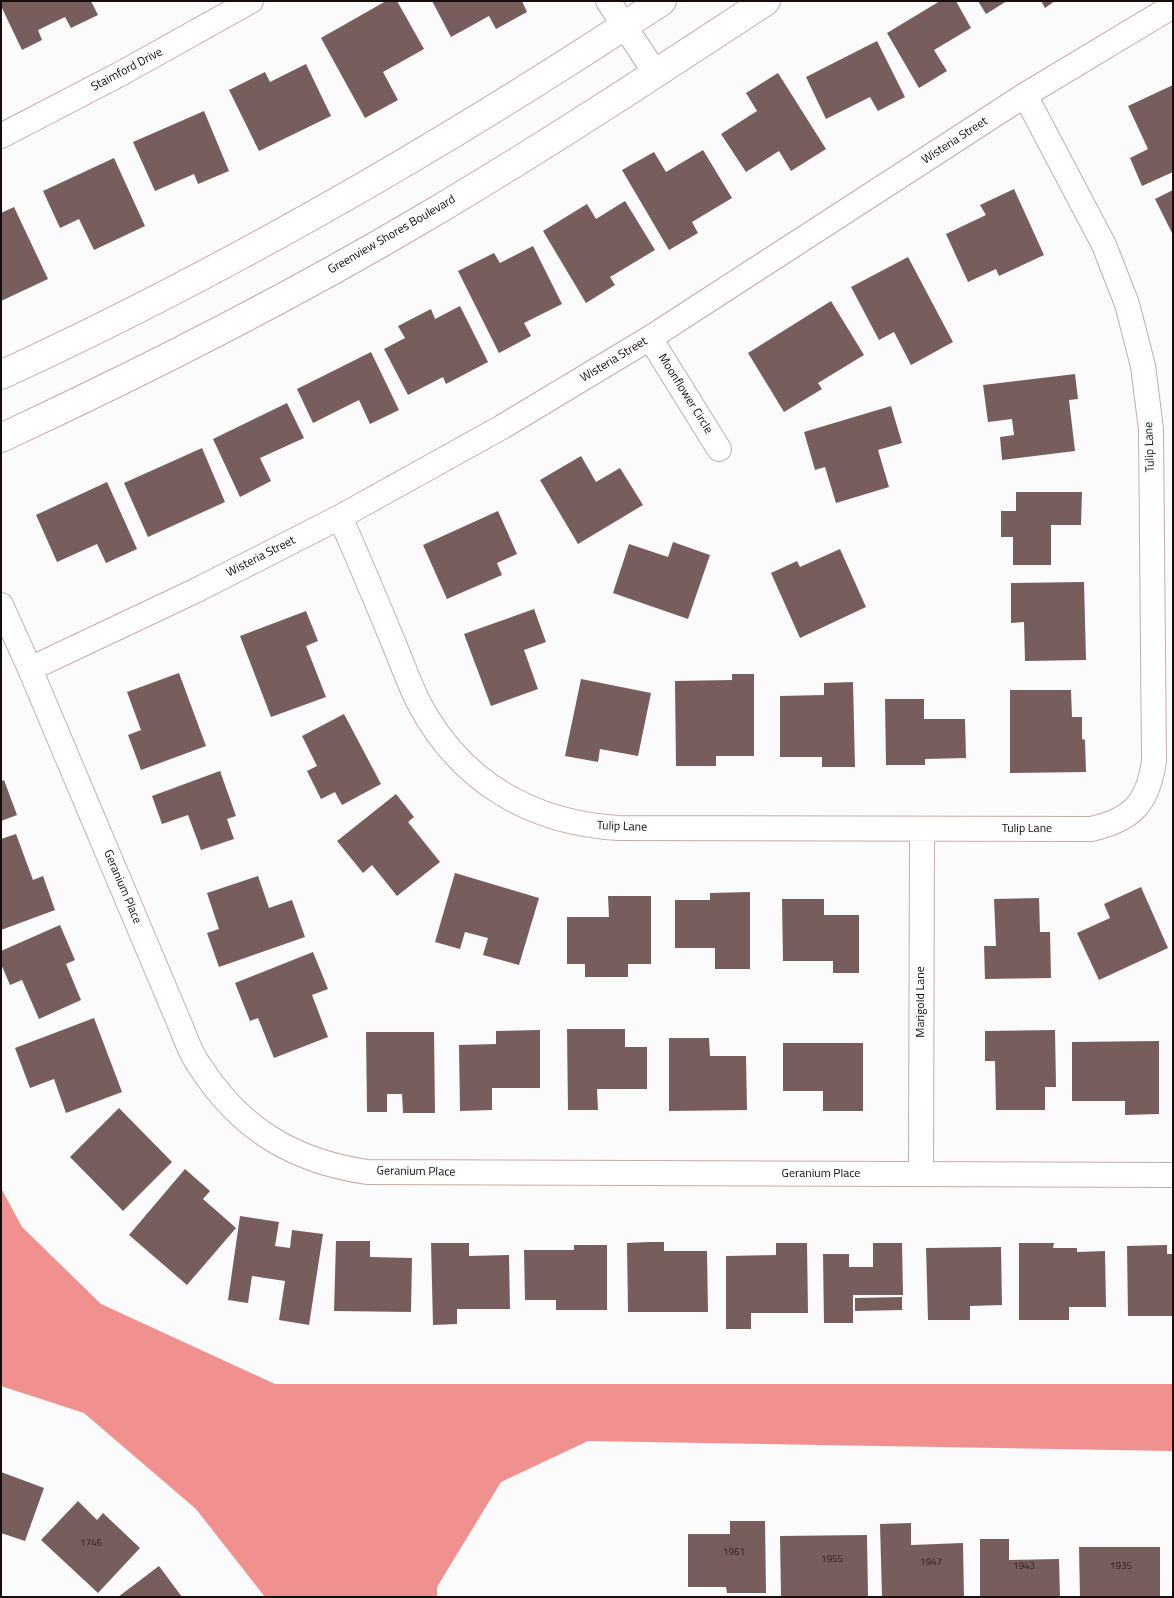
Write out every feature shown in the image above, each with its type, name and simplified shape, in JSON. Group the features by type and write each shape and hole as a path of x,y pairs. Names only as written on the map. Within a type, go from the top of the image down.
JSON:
{"street":[{"name":"Staimford Drive","path":"1,136 114,78 251,1"},
{"path":"608,1 656,74"},
{"path":"1,375 80,338 249,250 398,167 552,72 662,1"},
{"name":"Greenview Shores Boulevard","path":"1,438 109,388 278,300 429,215 583,121 766,1"},
{"name":"Wisteria Street","path":"30,669 197,590 340,516 502,427 650,338 1025,95 1173,6"},
{"name":"Tulip Lane","path":"340,516 420,704 439,736 464,765 492,788 525,807 560,820 598,827 619,828 1091,829 1111,825 1129,814 1143,799 1151,780 1154,762 1151,429 1143,366 1127,304 1104,245 1025,95"},
{"name":"Moonflower Circle","path":"650,338 719,449"},
{"name":"Geranium Place","path":"1,605 198,1064 219,1094 245,1120 279,1144 313,1160 367,1172 1173,1175"},
{"name":"Marigold Lane","path":"921,1174 922,829"}],"shaded area":[{"path":"1,1188 22,1227 101,1304 275,1384 1173,1384 1173,1451 588,1441 501,1482 437,1587 437,1597 265,1597 196,1509 84,1413 1,1386"}],"building":[{"path":"1,1 91,1 98,15 71,28 65,17 38,30 42,40 22,50 1,6"},
{"path":"386,1 397,1 424,49 383,72 398,100 365,118 321,38"},
{"path":"432,1 522,1 527,12 496,29 489,16 451,37"},
{"path":"940,1 956,1 971,28 934,50 947,71 919,88 887,33"},
{"path":"978,1 1007,1 986,14"},
{"path":"1041,1 1055,1 1045,8"},
{"path":"877,41 905,97 878,111 870,97 826,119 806,77"},
{"path":"306,64 331,116 259,151 229,90 265,72 270,82"},
{"path":"778,73 826,149 791,171 779,151 746,172 721,134 757,111 746,93"},
{"path":"1173,85 1173,172 1142,186 1130,158 1148,149 1128,106"},
{"path":"204,111 229,171 198,184 194,174 155,191 133,142"},
{"path":"703,150 732,198 692,222 698,233 669,250 622,170 654,152 666,172"},
{"path":"114,158 145,226 94,250 79,219 60,228 43,191"},
{"path":"1014,189 1044,255 999,276 996,269 968,282 946,234 986,215 980,205"},
{"path":"1173,190 1173,235 1155,199"},
{"path":"625,201 655,250 610,277 615,285 586,303 543,231 587,204 596,219"},
{"path":"14,207 48,279 1,301 1,213"},
{"path":"533,246 562,304 524,323 531,336 499,353 458,271 494,253 500,263"},
{"path":"908,257 953,342 911,365 894,332 879,340 851,287"},
{"path":"831,301 864,355 818,383 822,389 784,412 748,353"},
{"path":"460,306 488,362 446,384 443,377 408,395 384,349 405,338 398,326 431,309 435,319"},
{"path":"371,352 399,410 370,424 359,400 313,423 297,389"},
{"path":"1075,374 1078,399 1069,400 1075,451 1002,460 1000,437 1014,435 1012,419 988,422 983,385"},
{"path":"287,403 304,438 260,458 271,481 240,497 213,439"},
{"path":"891,406 902,443 878,450 889,487 836,503 825,467 815,470 804,432"},
{"path":"202,448 225,502 148,537 124,483"},
{"path":"581,456 596,482 620,468 643,505 578,544 540,480"},
{"path":"107,482 137,549 106,563 97,544 57,562 36,515"},
{"path":"1016,492 1082,492 1081,525 1051,525 1051,565 1013,565 1013,537 1001,537 1001,511 1016,511"},
{"path":"498,511 517,554 497,563 502,575 447,599 423,545"},
{"path":"673,542 710,555 688,619 613,593 629,544 668,557"},
{"path":"840,549 866,607 800,638 771,573 797,561 800,567"},
{"path":"1084,582 1086,660 1025,661 1024,622 1011,623 1011,583"},
{"path":"534,609 546,642 524,650 538,689 491,706 464,634"},
{"path":"306,611 318,641 306,646 326,697 271,717 240,636"},
{"path":"179,673 206,746 141,770 128,735 141,730 127,692"},
{"path":"732,674 754,674 754,756 716,756 716,766 676,766 675,681 732,680"},
{"path":"581,679 651,693 638,756 600,749 598,762 565,756"},
{"path":"853,682 855,767 822,767 822,757 780,757 780,696 824,695 824,683"},
{"path":"1010,690 1071,690 1072,717 1082,717 1082,739 1085,740 1086,772 1010,773"},
{"path":"885,699 924,699 924,719 965,719 966,758 925,759 925,765 886,765"},
{"path":"344,714 381,784 342,805 335,792 321,799 307,771 317,766 302,736"},
{"path":"220,771 236,816 227,819 234,839 201,850 188,815 162,824 152,796"},
{"path":"4,780 17,815 1,821 1,781"},
{"path":"396,794 414,817 408,822 440,862 397,896 372,865 363,873 337,841"},
{"path":"16,834 33,880 43,876 55,910 1,930 1,839"},
{"path":"455,873 539,898 519,965 483,955 488,938 465,932 460,949 435,942"},
{"path":"258,876 269,908 292,900 305,937 219,967 207,933 219,929 207,893"},
{"path":"1141,887 1168,948 1099,980 1077,933 1110,918 1104,904"},
{"path":"750,892 750,969 715,969 715,948 675,948 675,900 710,900 710,893"},
{"path":"608,896 651,896 651,964 628,964 628,977 585,977 585,964 567,964 567,917 609,917"},
{"path":"1039,898 1040,932 1050,932 1051,978 985,979 984,946 996,946 994,899"},
{"path":"782,899 824,899 824,915 859,915 859,973 833,973 833,961 783,961"},
{"path":"60,925 75,960 66,964 81,1000 39,1019 22,980 10,985 1,964 1,951"},
{"path":"313,952 328,989 312,995 328,1037 274,1058 258,1018 250,1021 235,983"},
{"path":"94,1018 122,1092 66,1113 54,1079 30,1088 15,1048"},
{"path":"567,1029 625,1029 625,1047 647,1047 647,1089 597,1089 598,1110 568,1110"},
{"path":"540,1030 540,1088 492,1088 492,1110 460,1111 459,1045 496,1044 496,1031"},
{"path":"1055,1030 1056,1087 1045,1087 1045,1110 996,1110 995,1061 985,1061 985,1031"},
{"path":"366,1032 434,1032 435,1113 403,1113 402,1094 387,1094 387,1112 367,1112"},
{"path":"669,1038 709,1038 710,1056 746,1056 747,1110 669,1111"},
{"path":"1159,1041 1159,1114 1125,1115 1125,1101 1072,1101 1072,1042"},
{"path":"783,1043 863,1043 863,1111 823,1111 823,1091 783,1091"},
{"path":"119,1108 172,1162 123,1211 70,1157"},
{"path":"185,1169 210,1191 203,1199 236,1228 187,1285 129,1235"},
{"path":"240,1216 279,1222 275,1246 290,1248 292,1230 323,1234 309,1325 279,1320 285,1281 252,1276 248,1303 228,1300"},
{"path":"336,1241 370,1241 370,1257 412,1258 411,1312 334,1311"},
{"path":"664,1242 664,1251 707,1251 708,1312 628,1312 627,1243"},
{"path":"431,1243 469,1243 469,1256 509,1255 510,1309 457,1309 457,1324 433,1325"},
{"path":"776,1243 807,1243 808,1313 751,1313 751,1329 726,1329 726,1256 776,1255"},
{"path":"873,1243 902,1243 903,1295 853,1295 853,1323 824,1323 823,1254 849,1254 849,1267 873,1267"},
{"path":"1019,1243 1054,1243 1053,1248 1077,1248 1077,1252 1105,1251 1106,1307 1069,1307 1069,1320 1019,1320"},
{"path":"574,1245 607,1245 607,1310 556,1310 556,1300 525,1300 524,1250 574,1250"},
{"path":"1167,1245 1167,1254 1173,1254 1173,1316 1128,1316 1127,1246"},
{"path":"1001,1247 1002,1305 970,1306 970,1320 928,1320 926,1248"},
{"path":"902,1297 902,1310 855,1311 855,1298"},
{"path":"1,1472 44,1488 25,1541 1,1533"},
{"path":"78,1501 97,1520 103,1513 140,1548 98,1593 41,1540"},
{"path":"730,1521 765,1521 766,1593 727,1593 726,1587 688,1587 688,1534 730,1534"},
{"path":"911,1523 911,1545 963,1543 964,1597 882,1597 880,1524"},
{"path":"867,1535 868,1597 781,1597 780,1536"},
{"path":"980,1539 1009,1539 1009,1560 1059,1559 1060,1597 980,1597"},
{"path":"1079,1547 1160,1547 1160,1597 1080,1597"},
{"path":"159,1566 182,1597 118,1597"}]}
